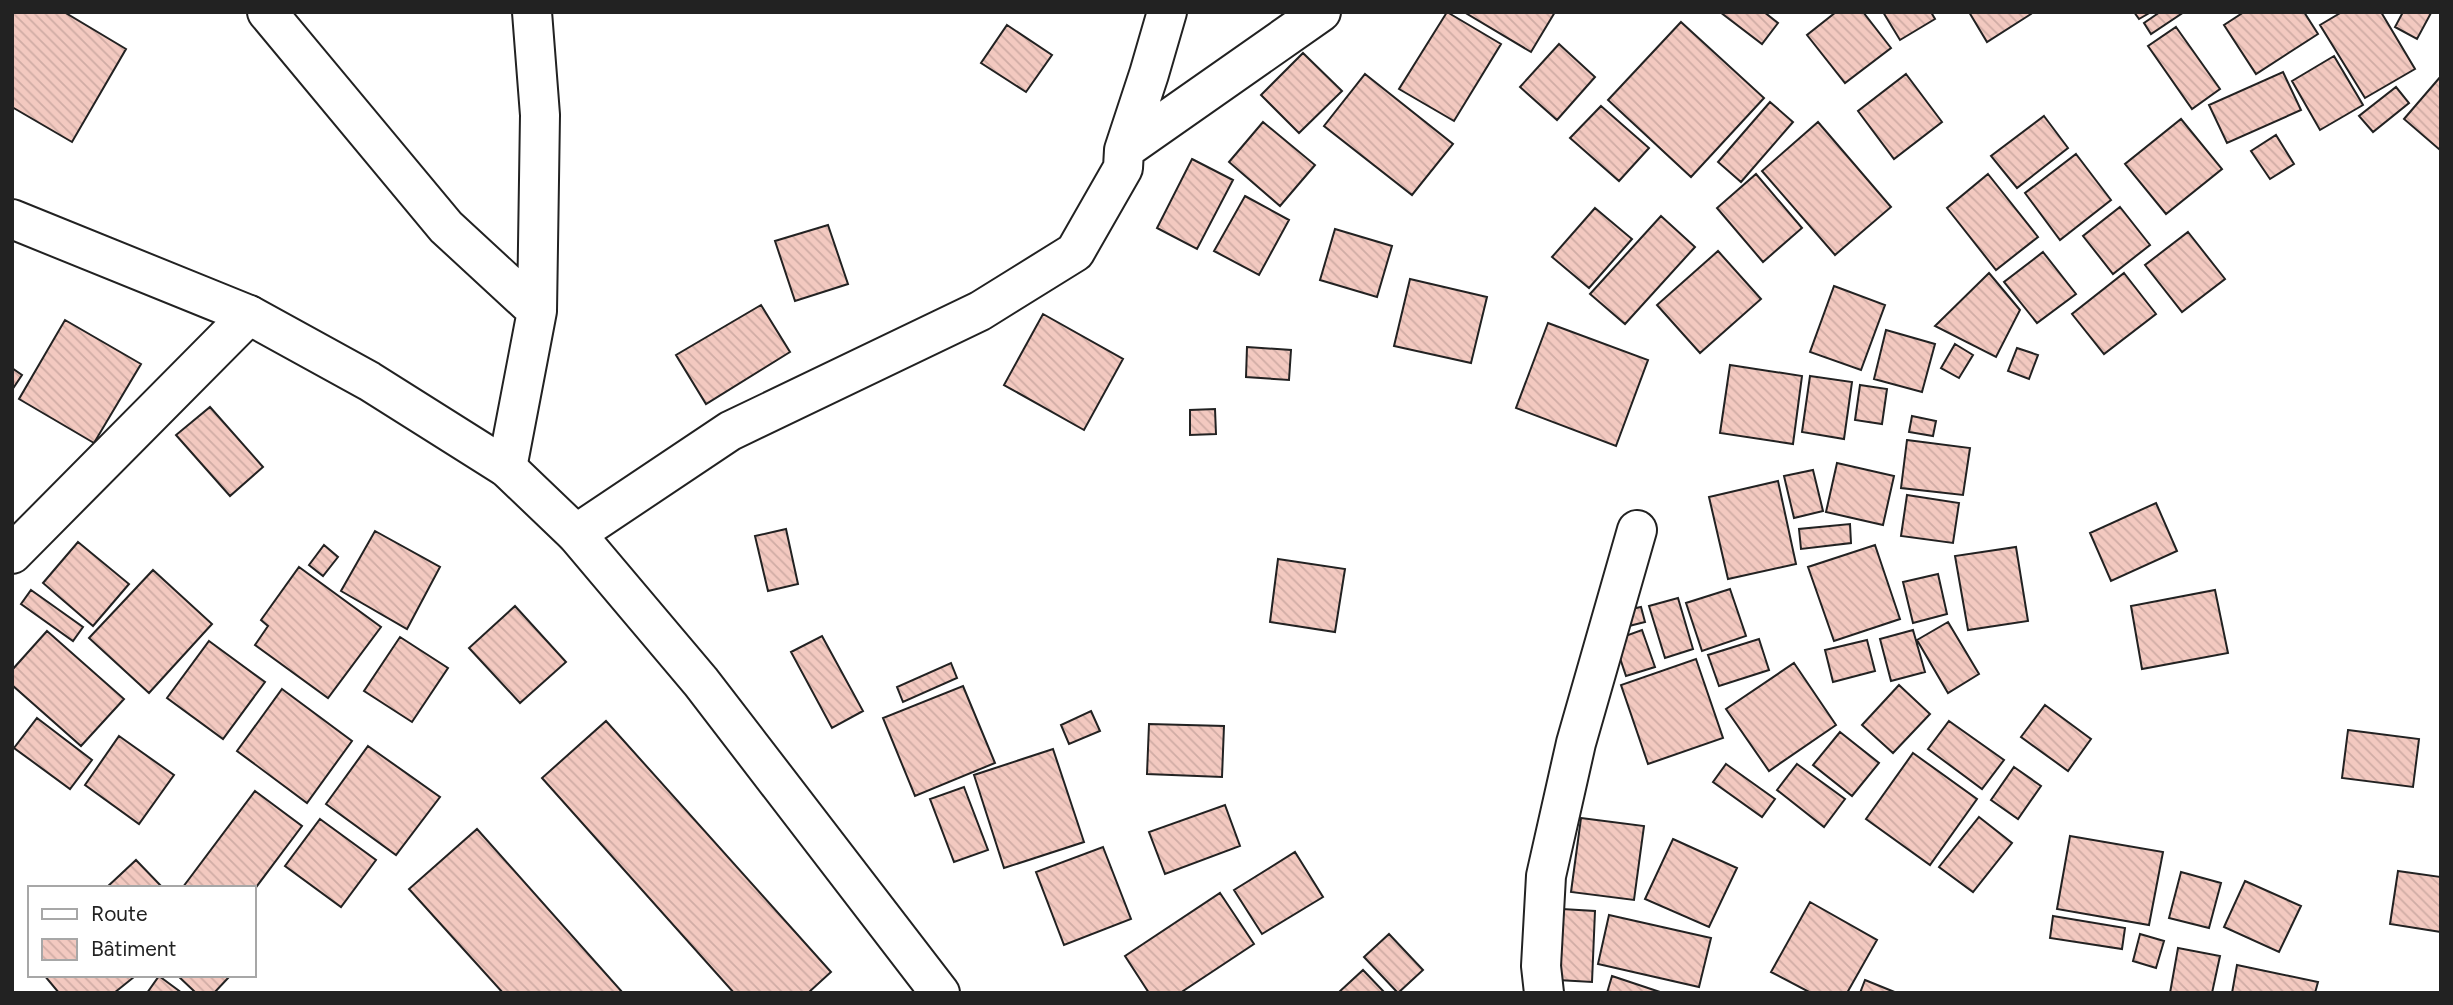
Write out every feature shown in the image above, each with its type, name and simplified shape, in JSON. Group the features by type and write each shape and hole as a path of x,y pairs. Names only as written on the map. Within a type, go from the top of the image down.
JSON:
{"street":[{"path":"267,12 446,227 537,311"},
{"path":"507,468 537,311 540,115 532,12"},
{"path":"576,534 730,431 981,311 1075,252 1123,168 1124,150 1150,75 1167,12"},
{"path":"1124,150 1321,12"},
{"path":"12,219 249,315 369,381 507,468 576,534 701,682 940,993"},
{"path":"12,554 249,315"},
{"path":"1544,993 1541,966 1546,876 1576,743 1637,530"}],"building":[{"path":"12,12 64,12 126,49 72,142 12,107"},
{"path":"1447,12 1501,44 1454,121 1399,89"},
{"path":"1464,12 1555,12 1531,52"},
{"path":"1720,12 1764,12 1778,23 1762,44"},
{"path":"1836,12 1863,12 1891,48 1845,83 1807,35"},
{"path":"1883,12 1931,12 1935,19 1900,40"},
{"path":"1969,12 2030,12 2031,14 1987,42"},
{"path":"2134,12 2151,12 2139,19"},
{"path":"2160,12 2184,12 2151,34 2144,23"},
{"path":"2244,12 2304,12 2318,34 2256,74 2224,25"},
{"path":"2342,12 2381,12 2415,69 2365,98 2320,25"},
{"path":"2403,12 2431,13 2417,39 2395,27"},
{"path":"1681,22 1764,98 1691,177 1608,100"},
{"path":"1007,25 1052,55 1026,92 981,63"},
{"path":"2176,27 2220,89 2192,109 2148,46"},
{"path":"1559,44 1595,77 1557,120 1520,87"},
{"path":"1303,53 1342,91 1299,133 1261,95"},
{"path":"2334,56 2363,105 2320,130 2292,81"},
{"path":"2283,72 2301,110 2227,143 2209,105"},
{"path":"1365,74 1453,144 1412,195 1324,126"},
{"path":"1906,74 1942,122 1894,159 1858,111"},
{"path":"2441,76 2441,149 2440,150 2404,119"},
{"path":"2396,87 2409,103 2373,132 2359,116"},
{"path":"1770,102 1793,122 1741,182 1718,162"},
{"path":"1601,106 1649,148 1619,181 1570,138"},
{"path":"2044,116 2068,148 2017,188 1991,156"},
{"path":"2181,119 2222,169 2166,214 2125,164"},
{"path":"1263,122 1315,165 1280,206 1229,162"},
{"path":"1818,122 1891,207 1835,255 1762,171"},
{"path":"2276,135 2294,164 2270,179 2251,151"},
{"path":"2076,154 2111,200 2060,240 2025,193"},
{"path":"1192,159 1233,180 1197,249 1157,228"},
{"path":"1756,174 1802,228 1763,262 1717,208"},
{"path":"1988,174 2038,237 1996,270 1947,208"},
{"path":"1245,196 1289,220 1259,275 1214,251"},
{"path":"2120,207 2150,245 2113,274 2083,236"},
{"path":"1595,208 1632,239 1589,288 1552,257"},
{"path":"1661,216 1695,247 1625,324 1590,294"},
{"path":"828,225 848,284 795,301 775,241"},
{"path":"1335,229 1392,246 1377,297 1320,280"},
{"path":"2188,232 2225,279 2182,312 2145,265"},
{"path":"1718,251 1761,299 1700,353 1657,305"},
{"path":"2043,252 2076,294 2037,323 2004,282"},
{"path":"1989,273 2020,310 1996,357 1935,326"},
{"path":"2124,273 2156,314 2104,354 2072,314"},
{"path":"1410,279 1487,297 1471,363 1394,346"},
{"path":"1834,286 1885,305 1861,370 1810,352"},
{"path":"761,305 790,352 706,404 676,355"},
{"path":"1043,314 1123,359 1084,430 1004,385"},
{"path":"65,320 141,364 94,443 19,399"},
{"path":"1548,323 1648,360 1616,446 1516,408"},
{"path":"1886,330 1935,344 1922,392 1874,379"},
{"path":"1955,344 1973,355 1959,378 1941,368"},
{"path":"1247,347 1291,350 1289,380 1246,377"},
{"path":"2017,348 2038,355 2029,379 2008,371"},
{"path":"1730,365 1802,376 1793,444 1720,433"},
{"path":"12,368 22,375 12,390"},
{"path":"1810,376 1852,382 1844,439 1802,432"},
{"path":"1860,385 1887,389 1882,424 1855,420"},
{"path":"210,407 263,467 230,496 176,435"},
{"path":"1215,409 1216,434 1190,435 1190,410"},
{"path":"1912,416 1936,421 1933,436 1909,432"},
{"path":"1907,440 1970,448 1963,495 1901,488"},
{"path":"1837,463 1894,476 1883,525 1826,512"},
{"path":"1813,470 1823,511 1794,518 1784,476"},
{"path":"1778,481 1796,564 1728,579 1709,497"},
{"path":"1907,495 1959,503 1953,543 1901,536"},
{"path":"2156,503 2177,551 2111,581 2090,533"},
{"path":"1850,524 1851,543 1801,549 1799,529"},
{"path":"786,529 798,584 768,591 755,536"},
{"path":"375,531 440,567 407,629 341,591"},
{"path":"78,542 129,584 93,626 43,583"},
{"path":"324,545 338,557 323,576 309,565"},
{"path":"1875,545 1900,619 1834,641 1808,567"},
{"path":"2016,547 2028,621 1968,630 1955,556"},
{"path":"1278,559 1345,569 1335,632 1270,622"},
{"path":"299,567 381,627 328,698 255,645 268,626 261,620"},
{"path":"153,570 212,624 149,693 89,638"},
{"path":"1938,574 1947,614 1913,623 1903,582"},
{"path":"1730,589 1746,636 1702,651 1686,603"},
{"path":"31,590 83,627 73,641 21,604"},
{"path":"2215,590 2228,653 2142,669 2131,606"},
{"path":"1678,598 1693,649 1665,658 1649,606"},
{"path":"515,606 566,662 520,703 469,648"},
{"path":"1641,607 1645,622 1625,627 1621,611"},
{"path":"1948,622 1979,674 1948,693 1917,640"},
{"path":"1642,630 1655,667 1626,676 1614,640"},
{"path":"1913,630 1925,672 1891,681 1880,639"},
{"path":"47,631 124,699 81,746 12,685 12,670"},
{"path":"822,636 863,711 832,728 791,652"},
{"path":"400,637 448,668 412,722 364,691"},
{"path":"1759,639 1769,670 1719,686 1708,655"},
{"path":"1867,640 1875,671 1833,682 1825,650"},
{"path":"209,641 265,682 223,739 167,698"},
{"path":"1696,659 1723,738 1648,764 1621,685"},
{"path":"951,663 957,678 903,702 897,687"},
{"path":"1794,663 1836,725 1769,771 1726,709"},
{"path":"1899,685 1930,714 1893,753 1862,725"},
{"path":"963,686 995,763 915,796 883,718"},
{"path":"282,689 352,741 307,803 237,751"},
{"path":"2045,705 2091,739 2068,771 2021,737"},
{"path":"1091,711 1100,731 1069,744 1061,725"},
{"path":"37,718 92,760 70,789 14,748"},
{"path":"606,721 831,972 808,993 734,993 542,778"},
{"path":"1949,721 2004,760 1982,789 1928,749"},
{"path":"1149,724 1224,726 1222,777 1147,774"},
{"path":"2348,730 2419,739 2413,787 2342,778"},
{"path":"1840,732 1879,763 1852,796 1813,765"},
{"path":"119,736 174,775 139,824 85,785"},
{"path":"368,746 440,797 396,855 326,804"},
{"path":"1053,749 1084,842 1004,868 974,775"},
{"path":"1913,753 1977,799 1930,865 1866,819"},
{"path":"1726,764 1775,799 1762,817 1713,782"},
{"path":"1797,764 1845,799 1824,827 1777,790"},
{"path":"2014,767 2041,786 2018,819 1991,800"},
{"path":"964,787 988,850 954,862 930,799"},
{"path":"255,791 302,826 256,887 184,886"},
{"path":"1225,805 1240,846 1165,874 1149,832"},
{"path":"1979,817 2012,843 1973,892 1939,867"},
{"path":"1581,818 1644,826 1634,900 1571,892"},
{"path":"320,819 376,860 341,907 285,866"},
{"path":"477,829 623,993 503,993 409,889"},
{"path":"2070,836 2163,852 2149,925 2057,909"},
{"path":"1673,839 1737,868 1709,927 1645,899"},
{"path":"1103,847 1131,919 1064,945 1036,872"},
{"path":"1295,852 1323,897 1262,934 1234,890"},
{"path":"136,860 161,886 108,886"},
{"path":"2398,871 2441,877 2441,932 2390,924"},
{"path":"2181,872 2221,883 2209,928 2169,918"},
{"path":"2245,881 2301,906 2279,952 2224,927"},
{"path":"1220,893 1254,944 1180,993 1149,993 1125,956"},
{"path":"1810,902 1877,940 1847,993 1811,993 1771,972"},
{"path":"1562,909 1595,911 1592,982 1558,980"},
{"path":"1609,915 1711,938 1699,987 1598,964"},
{"path":"2053,916 2125,928 2122,949 2050,938"},
{"path":"1389,934 1423,970 1398,993 1364,957"},
{"path":"2140,934 2164,941 2156,968 2133,961"},
{"path":"2178,948 2220,956 2212,993 2170,993"},
{"path":"2237,965 2318,982 2315,993 2232,993"},
{"path":"1363,970 1385,993 1338,993"},
{"path":"1612,976 1663,993 1607,993"},
{"path":"46,977 134,977 114,993 59,993"},
{"path":"160,977 182,993 147,993"},
{"path":"179,977 229,977 214,993 196,993"},
{"path":"1865,980 1897,993 1860,993"}]}
